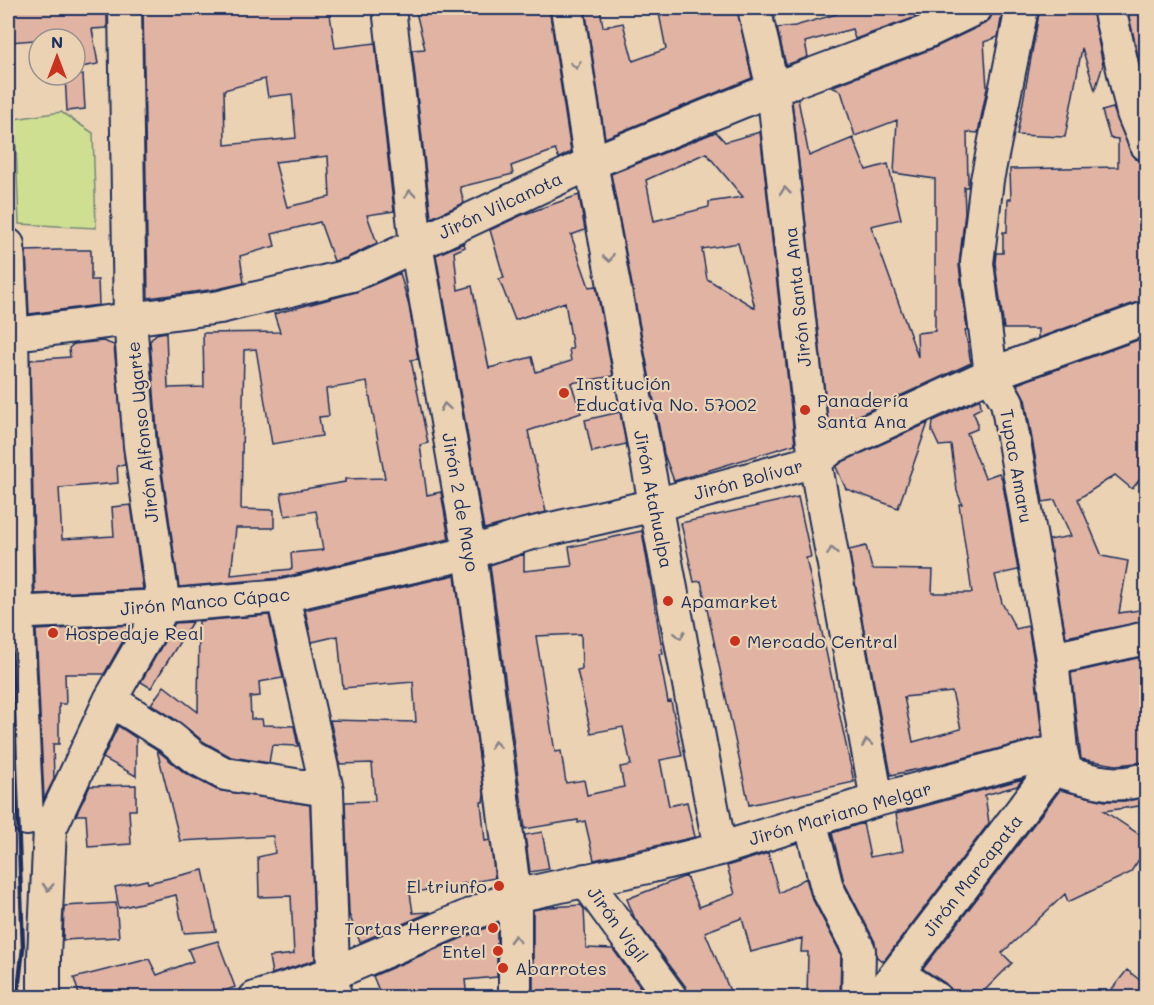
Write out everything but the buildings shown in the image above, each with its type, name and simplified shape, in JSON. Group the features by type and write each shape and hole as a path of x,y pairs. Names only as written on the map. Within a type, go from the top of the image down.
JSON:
{"street":[{"name":"Jirón Alfonso Ugarte","path":"124,8 130,319 140,446 164,606"},
{"name":"Jirón 2 de Mayo","path":"389,8 416,244 470,553 515,896 515,998"},
{"name":"Jirón Atahualpa","path":"567,8 591,163 720,849"},
{"name":"Jirón Santa Ana","path":"754,8 773,89 815,461 877,800"},
{"name":"Jirón Vilcanota","path":"10,334 220,307 352,275 591,163 773,89 921,20 975,8"},
{"name":"Tupac Amaru","path":"1023,8 987,180 977,263 991,374 1007,402 1052,659 1061,750"},
{"path":"1109,8 1133,113 1146,144"},
{"path":"8,244 12,613 28,818 44,956 45,998"},
{"name":"Jirón Bolívar","path":"470,553 525,535 655,505 815,461 833,447 991,374 1146,318"},
{"name":"Jirón Manco Cápac","path":"12,613 164,606 283,596 470,553"},
{"path":"283,596 327,790 334,985"},
{"path":"28,818 110,700 164,606"},
{"path":"1052,659 1146,638"},
{"path":"110,700 171,738 194,757 225,774 327,790"},
{"path":"1061,750 1066,773 1097,783 1132,783 1146,779"},
{"name":"Jirón Mariano Melgar","path":"255,998 334,985 515,896 720,849 877,800 1061,750"},
{"name":"Jirón Marcapata","path":"878,998 1047,777 1061,750"},
{"path":"810,820 827,888 859,950 858,998"},
{"name":"Jirón Vigil","path":"585,880 671,998"},
{"path":"897,973 934,998"}],"green space":[{"path":"61,112 93,133 96,228 19,224 15,119"}],"railway":[{"path":"8,557 23,948 17,998"}],"place":[{"name":"Institución Educativa No. 57002","path":"564,393"},
{"name":"Panadería Santa Ana","path":"805,410"},
{"name":"Apamarket","path":"668,601"},
{"name":"Hospedaje Real","path":"53,633"},
{"name":"Mercado Central","path":"735,641"},
{"name":"El triunfo","path":"499,886"},
{"name":"Tortas Herrera","path":"493,928"},
{"name":"Entel","path":"498,951"},
{"name":"Abarrotes","path":"503,968"}]}
